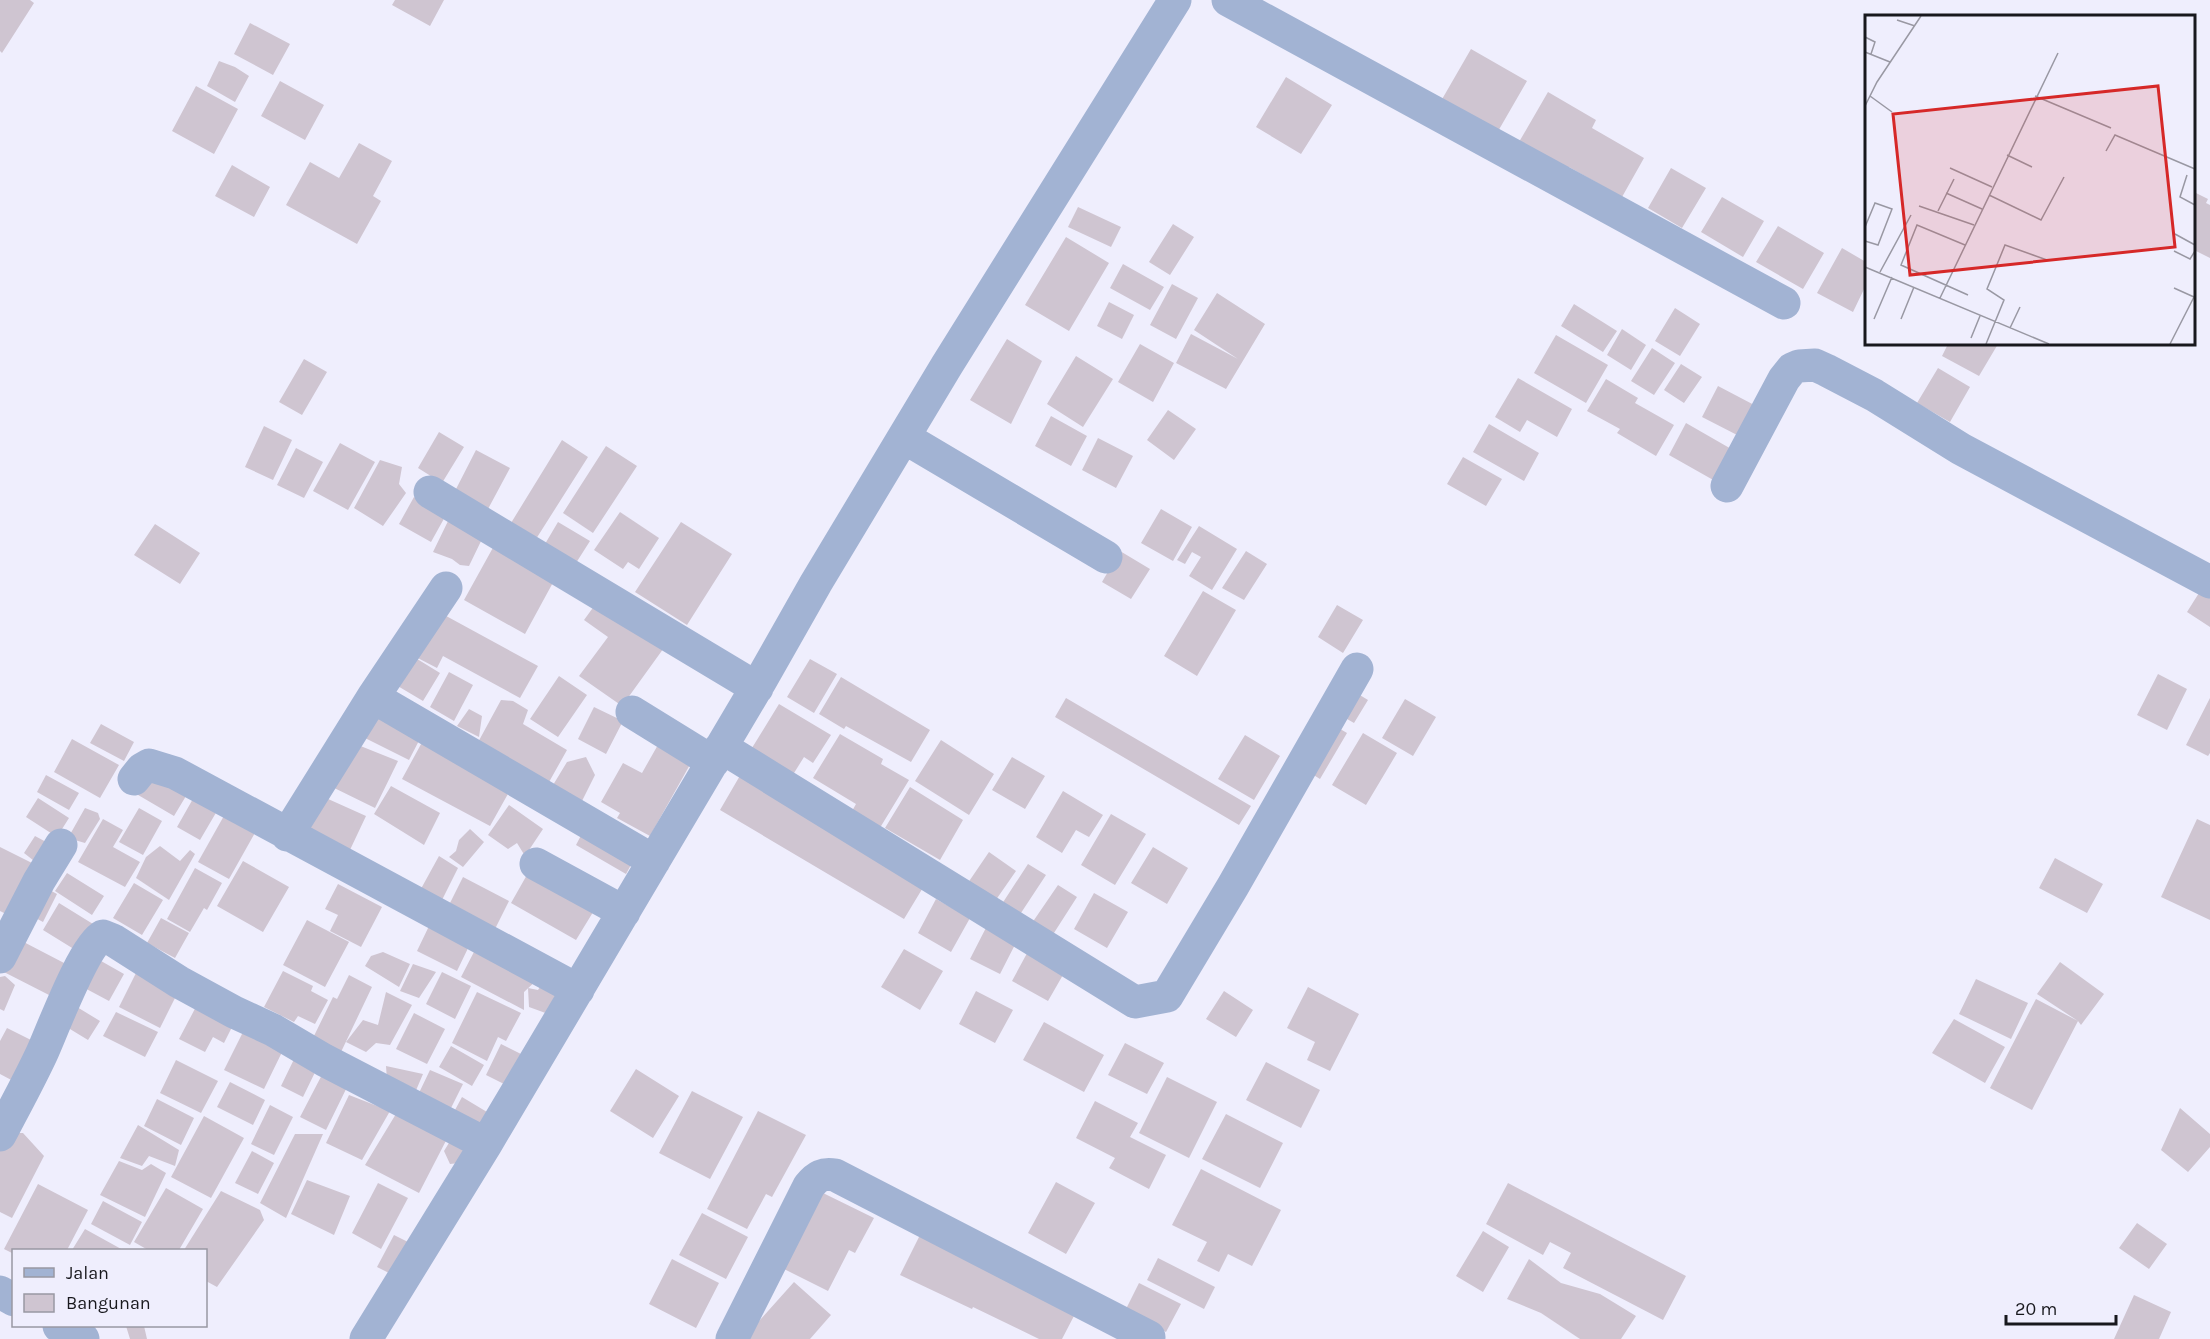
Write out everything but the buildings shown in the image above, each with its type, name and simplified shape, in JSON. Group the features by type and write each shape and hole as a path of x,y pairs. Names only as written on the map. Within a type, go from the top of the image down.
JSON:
{"street":[{"path":"366,1339 578,990 757,688 816,583 947,365 1174,0"},
{"path":"1228,0 1784,303"},
{"path":"1727,486 1784,379 1792,369 1815,365 1874,395 1962,449 2210,582"},
{"path":"904,438 1106,557"},
{"path":"430,492 757,688"},
{"path":"287,835 446,588"},
{"path":"632,712 717,754 1135,1002 1167,996 1233,886 1357,669"},
{"path":"374,697 654,861"},
{"path":"134,779 142,769 149,765 175,773 578,990"},
{"path":"0,957 39,881 61,845"},
{"path":"536,864 624,912"},
{"path":"0,1135 84,962 97,940 103,936 234,1012 273,1030 341,1069 486,1144"},
{"path":"732,1339 810,1186 815,1178 827,1174 835,1175 1149,1337"},
{"path":"61,1327 83,1339"}]}
